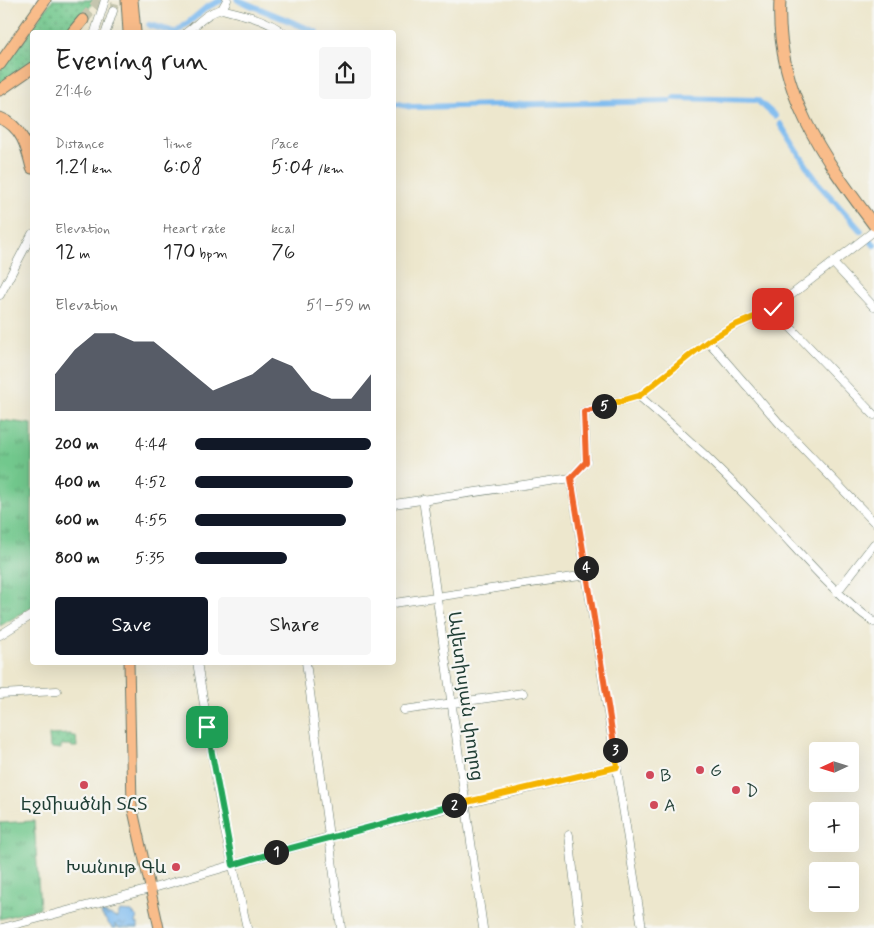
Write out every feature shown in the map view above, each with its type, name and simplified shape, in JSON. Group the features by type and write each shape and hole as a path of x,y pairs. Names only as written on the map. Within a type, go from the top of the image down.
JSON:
{"highway":[{"path":"0,64 45,0"},
{"path":"780,0 785,59 798,107 809,132 846,188 874,225"},
{"path":"74,30 83,20"},
{"path":"0,90 30,69"},
{"path":"0,118 13,124 24,140 30,161"}],"main road":[{"path":"126,0 128,30"},
{"path":"133,0 136,30"},
{"path":"129,665 132,806 159,928"}],"street":[{"path":"96,30 105,0"},
{"path":"222,9 227,0"},
{"path":"189,30 210,12 222,9 257,18 279,30"},
{"path":"107,30 113,11"},
{"path":"396,504 571,478 586,462 584,412 639,396 708,341 733,326 773,309 874,231"},
{"path":"0,295 30,238"},
{"path":"833,263 874,307"},
{"path":"773,309 874,415"},
{"path":"708,341 780,424 874,522"},
{"path":"639,396 661,413 739,488 836,592 874,622"},
{"path":"571,478 642,928"},
{"name":"Ավետիսյան փողոց","path":"424,499 483,928"},
{"path":"836,592 874,544"},
{"path":"396,603 587,575"},
{"path":"0,636 30,616"},
{"path":"198,665 233,865 247,928"},
{"path":"306,665 341,928"},
{"path":"0,694 57,691"},
{"path":"404,710 523,693"},
{"path":"2,928 150,889 328,837 465,802 617,767"},
{"path":"569,835 580,928"}],"green space":[{"path":"52,0 94,0 84,16 69,30 31,30"},
{"path":"30,31 30,64 0,86 0,68 15,52"},
{"path":"0,420 30,424 30,608 0,626"},
{"path":"71,734 71,736 76,736 77,747 61,745 61,749 50,748 49,735"},
{"path":"34,821 40,908 0,919 0,823"}],"water":[{"path":"120,911 132,912 137,917 135,922 136,925 138,923 138,928 119,928 114,924 116,928 112,928 101,914 102,912 117,918"}],"waterway":[{"path":"179,30 207,7 222,0"},
{"path":"238,0 311,30"},
{"path":"149,25 167,30"},
{"path":"675,98 757,100 775,116"},
{"path":"396,103 412,107 669,101"},
{"path":"780,124 817,182 861,231"},
{"path":"870,240 874,245"}],"tunnel":[{"path":"83,20 100,0"},
{"path":"113,11 116,0"}],"place":[{"name":"G","path":"700,770"},
{"name":"B","path":"650,775"},
{"name":"Էջմիածնի ՏՀՏ","path":"84,785"},
{"name":"D","path":"736,790"},
{"name":"A","path":"654,805"},
{"name":"Խանութ Գև","path":"176,867"}],"route":[{"path":"207,727 224,826 233,865 328,837 465,802 617,767 571,478 586,462 584,412 639,396 708,341 733,326 773,309"}]}
